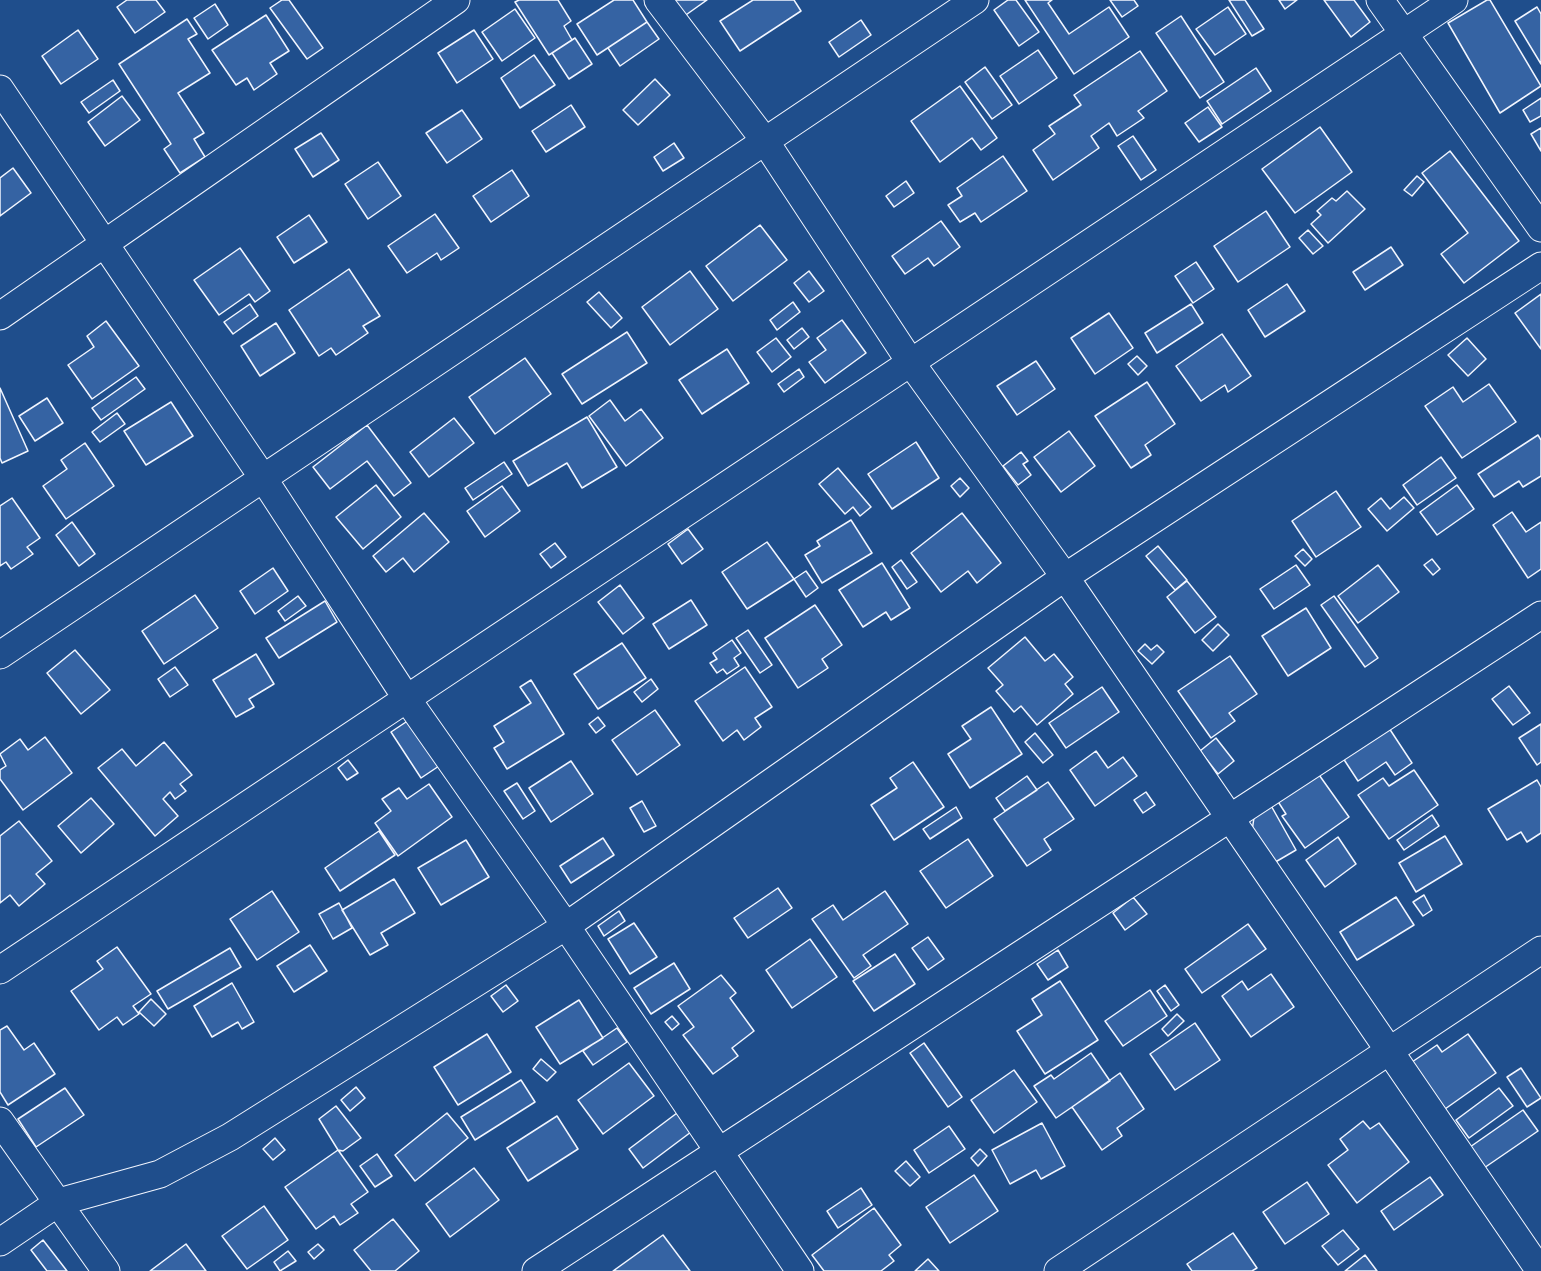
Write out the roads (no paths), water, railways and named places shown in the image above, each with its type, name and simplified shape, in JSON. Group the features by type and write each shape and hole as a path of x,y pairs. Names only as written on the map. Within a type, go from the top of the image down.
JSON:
{"street":[{"path":"0,316 456,0"},
{"path":"658,0 765,141 911,363 1065,578 1538,1269"},
{"path":"0,655 975,0"},
{"path":"1380,0 1541,228"},
{"path":"0,970 1454,0"},
{"path":"0,88 263,478 407,699 566,926 800,1271"},
{"path":"0,1242 59,1202 160,1174 230,1137 566,926 1065,578 1541,266"},
{"path":"536,1271 1541,615"},
{"path":"1058,1271 1541,950"},
{"path":"0,1121 106,1271"}]}
